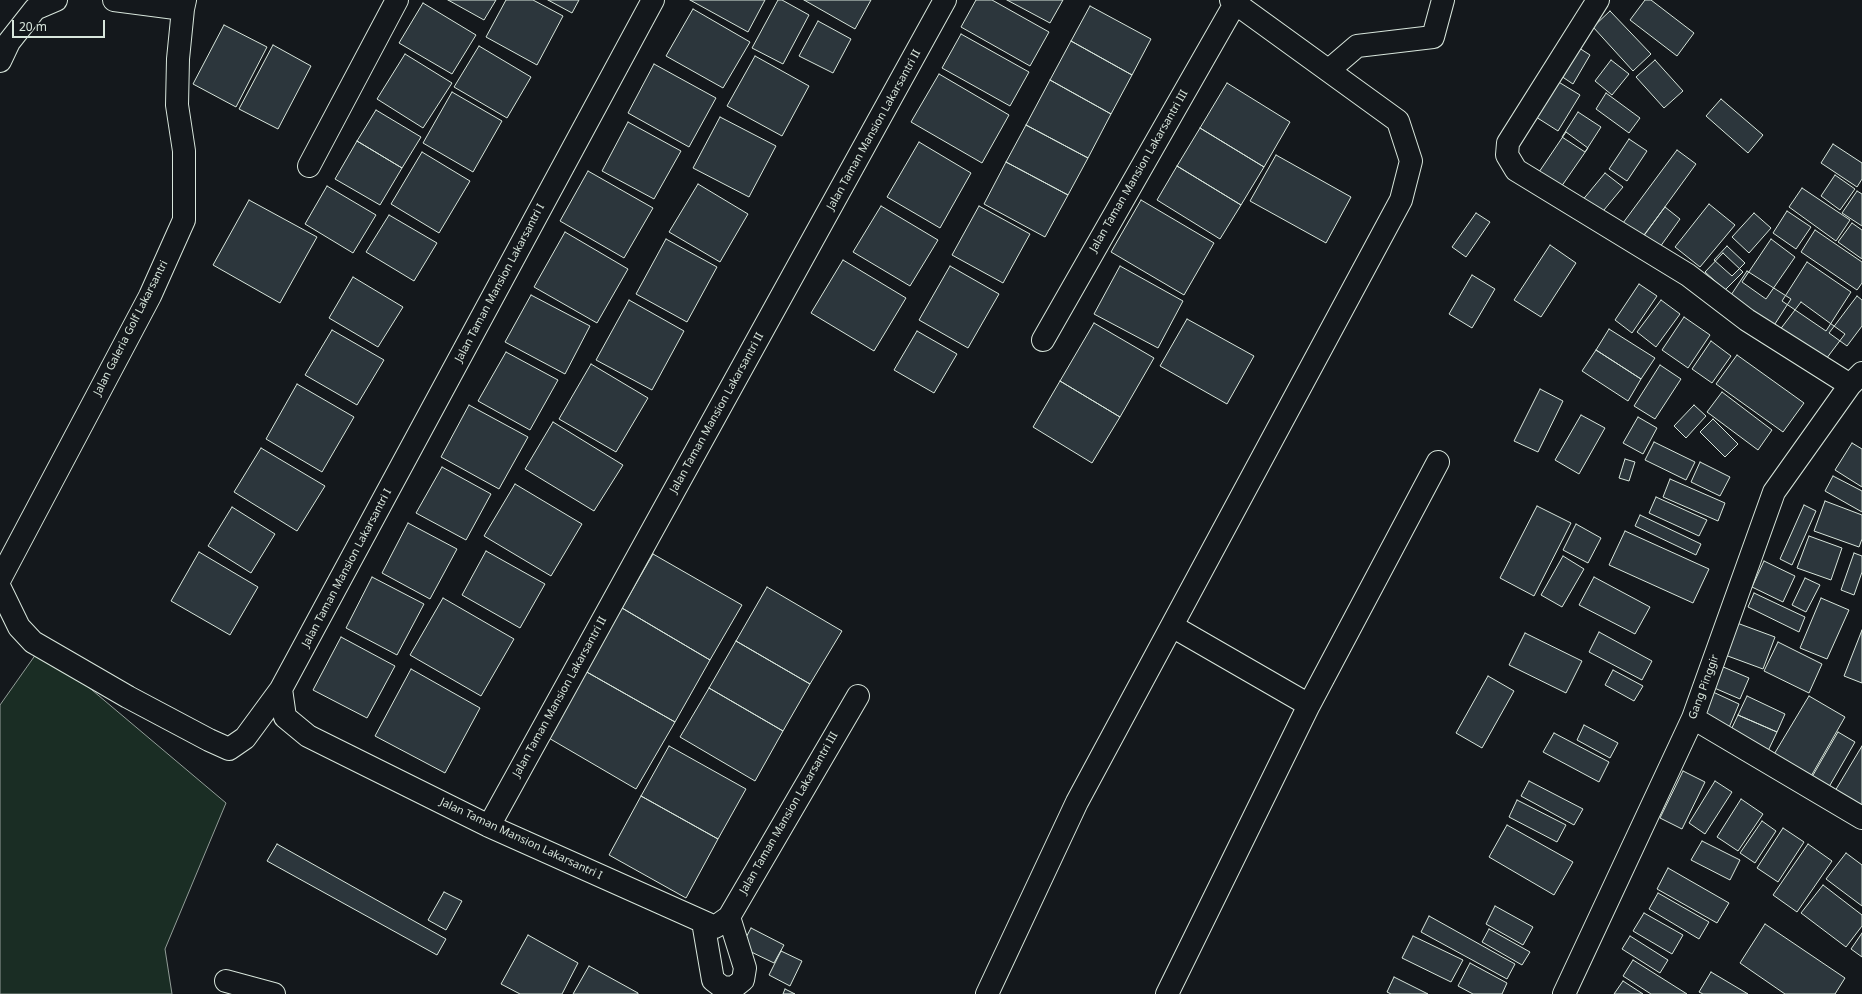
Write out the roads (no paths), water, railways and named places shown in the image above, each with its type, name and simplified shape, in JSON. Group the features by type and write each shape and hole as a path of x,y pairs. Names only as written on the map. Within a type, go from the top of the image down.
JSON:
{"street":[{"path":"0,61 9,42 35,8 56,0"},
{"name":"Jalan Galeria Golf Lakarsantri","path":"0,579 150,296 184,220 184,151 177,105 178,59 184,5 114,0"},
{"path":"309,166 397,0"},
{"name":"Jalan Taman Mansion Lakarsantri I","path":"653,0 281,689 285,717 308,736 489,826 716,922"},
{"name":"Jalan Taman Mansion Lakarsantri II","path":"489,826 946,0"},
{"path":"1329,70 1357,46 1433,37 1443,0"},
{"path":"1598,0 1508,143 1507,155 1516,170 1688,275 1747,320 1856,379"},
{"path":"987,994 1077,802 1401,200 1411,160 1398,120 1234,1"},
{"name":"Jalan Taman Mansion Lakarsantri III","path":"1043,340 1234,1"},
{"name":"Gang Pinggir","path":"1564,994 1693,718 1774,492 1856,379"},
{"path":"1167,994 1309,705 1438,462"},
{"path":"0,588 19,627 33,642 135,700 209,740 229,749 245,738 281,689"},
{"path":"1172,626 1309,705"},
{"name":"Jalan Taman Mansion Lakarsantri III","path":"716,922 858,696"},
{"path":"1693,718 1862,818"},
{"path":"226,981 274,994"}]}
